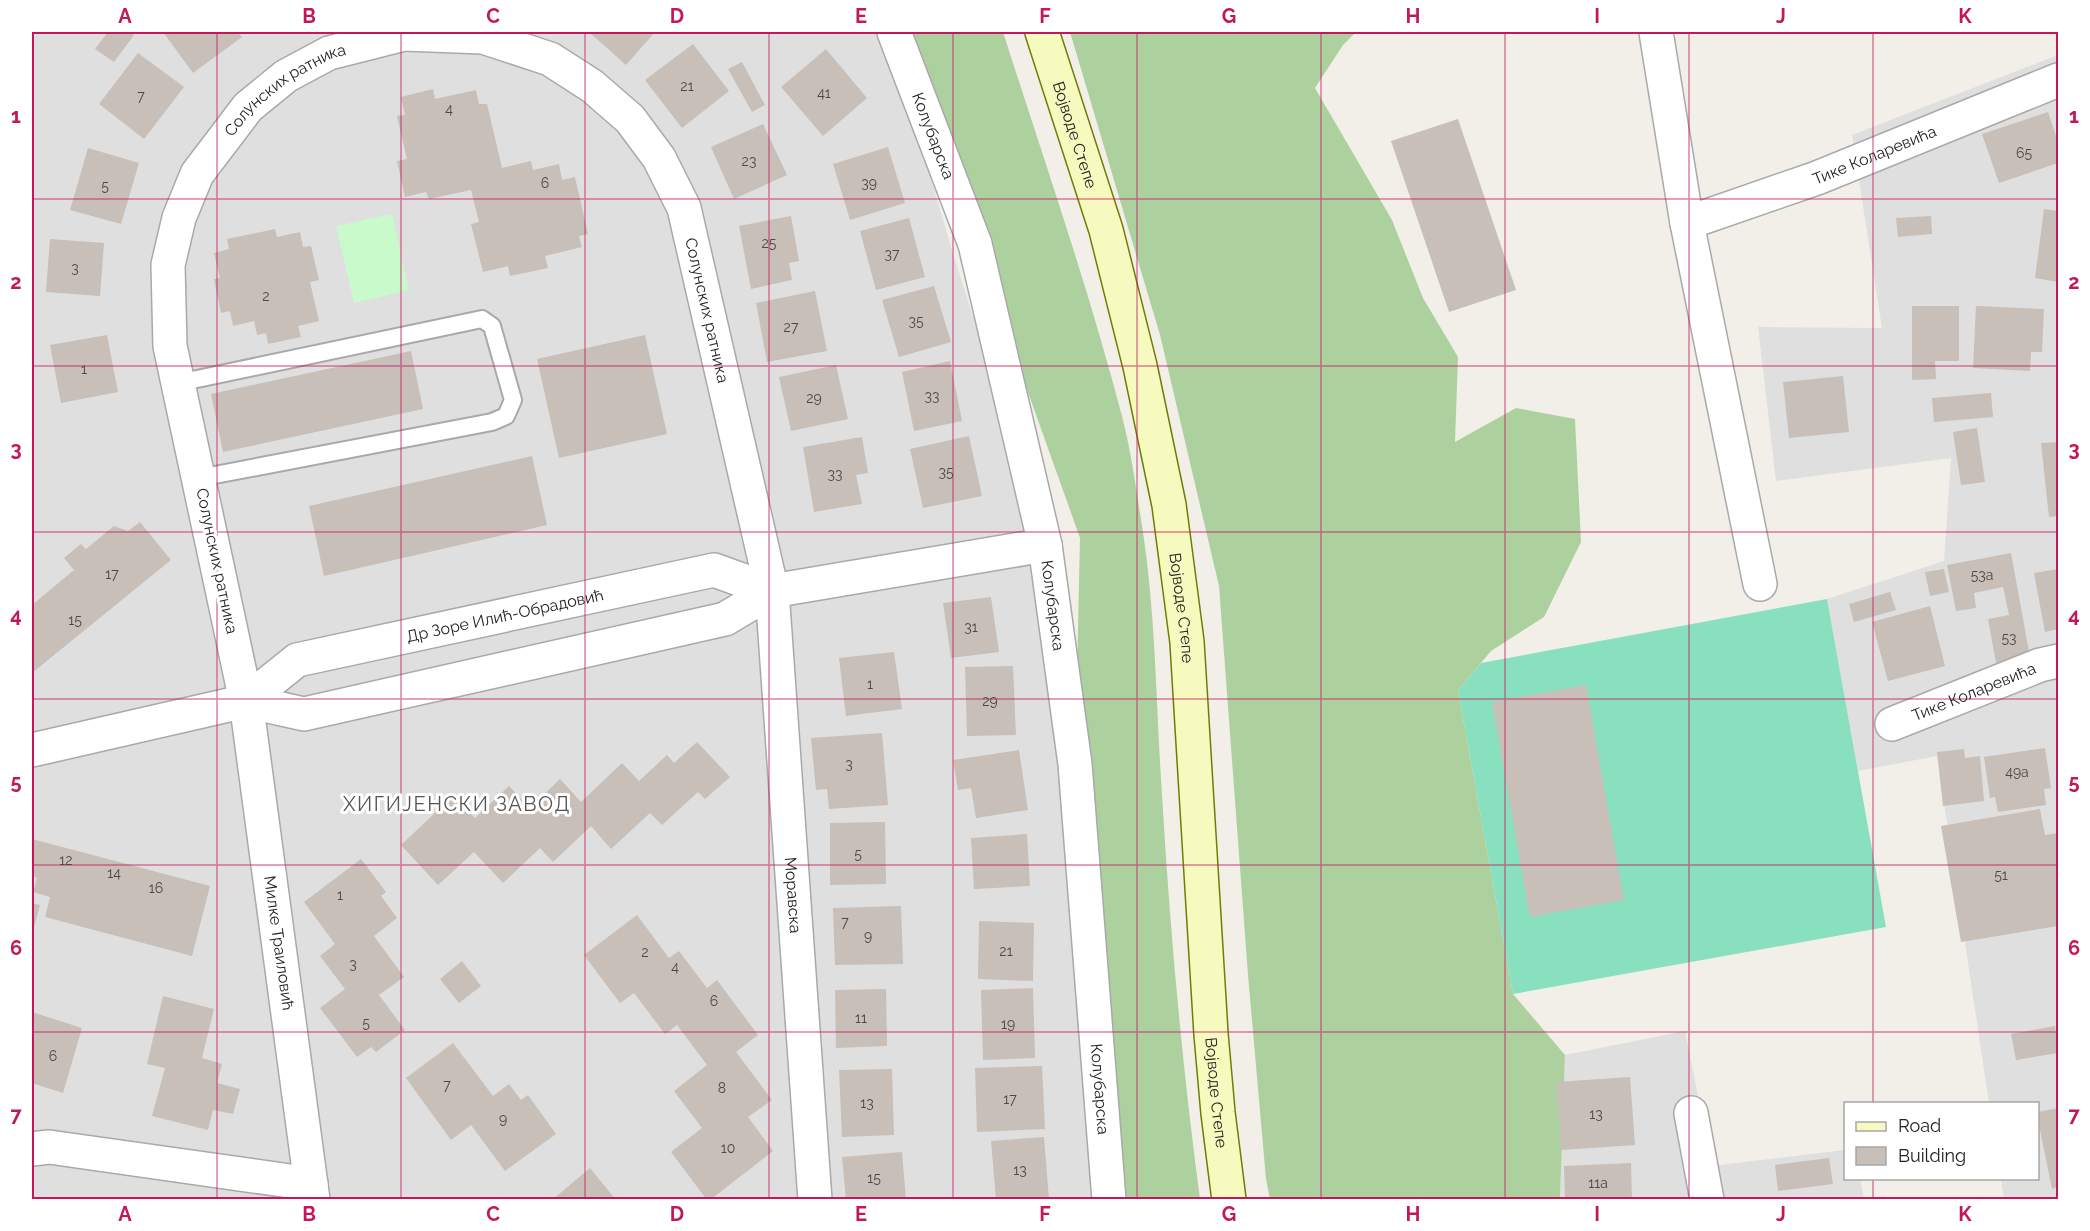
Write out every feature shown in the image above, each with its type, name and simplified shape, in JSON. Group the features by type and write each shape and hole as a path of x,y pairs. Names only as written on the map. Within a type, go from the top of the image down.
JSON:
{"street":[{"name":"Колубарска","path":"894,32 975,244 1045,545 1074,764 1109,1200"},
{"name":"Војводе Степе","path":"1042,32 1106,230 1142,377 1169,505 1187,642 1211,1035 1229,1200"},
{"path":"1656,32 1687,223 1760,584"},
{"name":"Солунских ратника","path":"246,701 170,346 168,265 179,218 197,174 248,107 286,76 328,53 404,34 483,37 550,59 592,86 630,119 660,158 684,208 772,591"},
{"name":"Тике Коларевића","path":"1687,223 1817,178 2058,80"},
{"name":"Др Зоре Илић-Обрадовић","path":"32,750 246,701 304,714 725,619 772,591 1045,545"},
{"name":"Др Зоре Илић-Обрадовић","path":"246,701 297,660 714,570 772,591"},
{"name":"Моравска","path":"772,591 814,1200"},
{"name":"Тике Коларевића","path":"1892,724 2040,665 2058,661"},
{"name":"Милке Траиловић","path":"32,1149 49,1146 312,1192 246,701"},
{"path":"1691,1113 1707,1200"}],"lane":[{"path":"178,383 482,319 492,326 513,400 507,416 492,422 199,478"}],"shaded area":[{"path":"32,32 888,32 951,247 1045,545 1109,1199 32,1199"},
{"path":"2058,55 2058,1199 2004,1199 2001,1180 2039,1180 2039,1102 1989,1102 1937,756 1858,771 1827,599 1944,561 1951,458 1776,481 1758,327 1882,328 1852,135"},
{"path":"1685,1031 1712,1166 1844,1150 1844,1180 1860,1180 1864,1199 1560,1200 1565,1055"}],"green space":[{"path":"894,32 1003,32 1081,273 1123,420 1132,462 1151,597 1173,947 1182,1048 1200,1199 1109,1199 1075,764 1080,538 975,244"},
{"path":"1070,32 1356,32 1343,45 1315,88 1392,220 1423,298 1458,357 1455,442 1516,408 1575,419 1581,542 1544,617 1491,651 1458,690 1513,994 1565,1055 1560,1199 1270,1199 1266,1179 1248,975 1219,586 1160,335"},
{"path":"392,214 409,290 354,303 336,226"},
{"path":"1827,599 1886,927 1513,994 1458,690 1481,663"}],"building":[{"path":"108,32 130,32 134,35 114,62 95,49"},
{"path":"163,32 238,32 242,37 193,73"},
{"path":"589,32 655,32 626,65"},
{"path":"693,44 729,91 682,128 645,80"},
{"path":"826,49 867,98 823,136 781,87"},
{"path":"138,53 184,87 144,139 99,104"},
{"path":"742,62 765,105 752,112 728,69"},
{"path":"433,89 435,99 476,90 479,104 487,104 502,168 531,161 533,170 559,164 562,180 575,177 588,234 579,236 582,247 545,256 548,268 510,276 508,266 483,272 471,224 479,222 471,190 429,199 426,192 405,197 397,161 407,159 397,116 405,115 401,97"},
{"path":"2048,112 2058,142 2058,163 1999,183 1982,134"},
{"path":"1458,119 1516,290 1449,312 1391,141"},
{"path":"763,124 787,175 734,199 711,147"},
{"path":"888,147 905,203 850,220 833,164"},
{"path":"88,148 139,163 121,224 70,210"},
{"path":"2044,209 2058,211 2058,282 2035,278"},
{"path":"791,216 799,261 789,263 792,280 751,289 739,226"},
{"path":"1931,216 1932,234 1898,237 1896,218"},
{"path":"909,218 925,277 876,290 860,231"},
{"path":"275,229 277,237 300,232 303,247 311,246 319,280 310,282 319,321 298,326 301,337 268,344 266,333 257,335 254,321 233,326 230,311 221,313 214,279 220,278 214,253 229,249 227,239"},
{"path":"50,239 104,243 100,296 46,292"},
{"path":"934,286 951,342 899,357 882,300"},
{"path":"815,291 827,351 767,362 756,303"},
{"path":"1912,306 1959,306 1959,361 1935,361 1936,379 1912,380"},
{"path":"1976,306 2044,309 2042,352 2031,352 2030,371 1973,368"},
{"path":"107,335 118,392 61,403 50,345"},
{"path":"645,335 667,434 559,458 537,359"},
{"path":"411,351 423,409 223,452 211,394"},
{"path":"950,361 962,421 914,431 902,372"},
{"path":"836,365 848,419 791,431 779,377"},
{"path":"1843,376 1849,432 1789,438 1783,382"},
{"path":"1991,393 1993,417 1934,422 1932,398"},
{"path":"1977,428 1985,482 1961,485 1953,432"},
{"path":"969,436 982,496 923,508 910,449"},
{"path":"862,437 868,473 856,475 862,504 814,512 803,447"},
{"path":"2058,442 2058,516 2049,517 2041,443"},
{"path":"532,456 547,525 324,576 309,506"},
{"path":"140,522 171,560 32,673 32,605 74,570 64,558 81,544 86,549 114,526 128,531"},
{"path":"2011,553 2030,657 1996,663 1988,619 2009,615 2003,587 1974,593 1976,608 1956,611 1947,565"},
{"path":"1944,569 1949,592 1930,596 1925,572"},
{"path":"2058,569 2058,629 2045,632 2034,573"},
{"path":"1890,592 1896,610 1854,622 1849,604"},
{"path":"991,597 999,652 951,658 943,603"},
{"path":"1930,606 1945,666 1888,681 1872,622"},
{"path":"894,652 902,709 846,716 839,658"},
{"path":"1013,666 1016,735 967,736 965,667"},
{"path":"1586,685 1624,900 1530,917 1492,702"},
{"path":"882,733 888,805 829,809 827,789 816,790 811,738"},
{"path":"697,742 730,777 705,799 698,792 662,825 650,813 611,849 591,826 553,862 540,848 503,883 474,852 438,885 401,845 453,796 475,818 509,786 530,808 560,779 581,802 622,763 639,781 667,755 674,763"},
{"path":"2045,748 2051,788 2044,789 2046,805 1998,812 1995,797 1990,798 1984,757"},
{"path":"1964,749 1965,758 1980,756 1984,801 1943,806 1937,752"},
{"path":"1019,750 1028,810 976,818 971,788 958,790 953,760"},
{"path":"2040,809 2045,835 2058,833 2058,926 1961,942 1941,826"},
{"path":"885,822 886,884 830,885 830,823"},
{"path":"1027,834 1030,886 974,889 971,838"},
{"path":"32,839 210,886 192,956 45,917 50,897 33,892 37,878 32,876"},
{"path":"361,859 386,892 381,896 397,918 374,936 404,977 379,995 405,1030 376,1052 371,1047 357,1057 320,1008 345,989 320,956 335,944 304,902"},
{"path":"32,903 40,905 32,935"},
{"path":"901,906 903,964 835,965 833,908"},
{"path":"637,915 669,958 679,951 707,988 717,980 758,1035 736,1052 772,1100 748,1117 773,1151 710,1200 707,1200 671,1152 702,1128 674,1091 707,1065 677,1025 665,1034 634,993 620,1003 584,955"},
{"path":"979,921 1034,923 1033,981 978,979"},
{"path":"462,961 481,986 459,1003 440,979"},
{"path":"1033,988 1035,1058 983,1060 981,990"},
{"path":"886,989 887,1046 836,1048 835,990"},
{"path":"163,996 214,1009 202,1058 222,1064 217,1083 240,1089 233,1114 213,1110 208,1130 152,1116 165,1068 147,1064"},
{"path":"32,1012 82,1028 63,1093 32,1083"},
{"path":"2055,1026 2058,1053 2016,1060 2011,1034"},
{"path":"453,1043 493,1096 509,1084 521,1100 528,1095 556,1134 505,1171 471,1125 451,1140 406,1078"},
{"path":"1042,1066 1045,1129 977,1132 975,1068"},
{"path":"892,1069 894,1135 842,1137 839,1070"},
{"path":"1630,1077 1635,1145 1561,1150 1556,1082"},
{"path":"2058,1108 2058,1187 2052,1189 2039,1125 2039,1112"},
{"path":"1044,1137 1049,1200 996,1200 991,1141"},
{"path":"902,1152 906,1200 846,1200 842,1157"},
{"path":"1829,1158 1833,1184 1778,1191 1775,1165"},
{"path":"1631,1163 1632,1200 1565,1200 1564,1166"},
{"path":"590,1168 616,1200 552,1200"}],"district":[{"name":"ХИГИЈЕНСКИ ЗАВОД","path":"457,804"}]}
